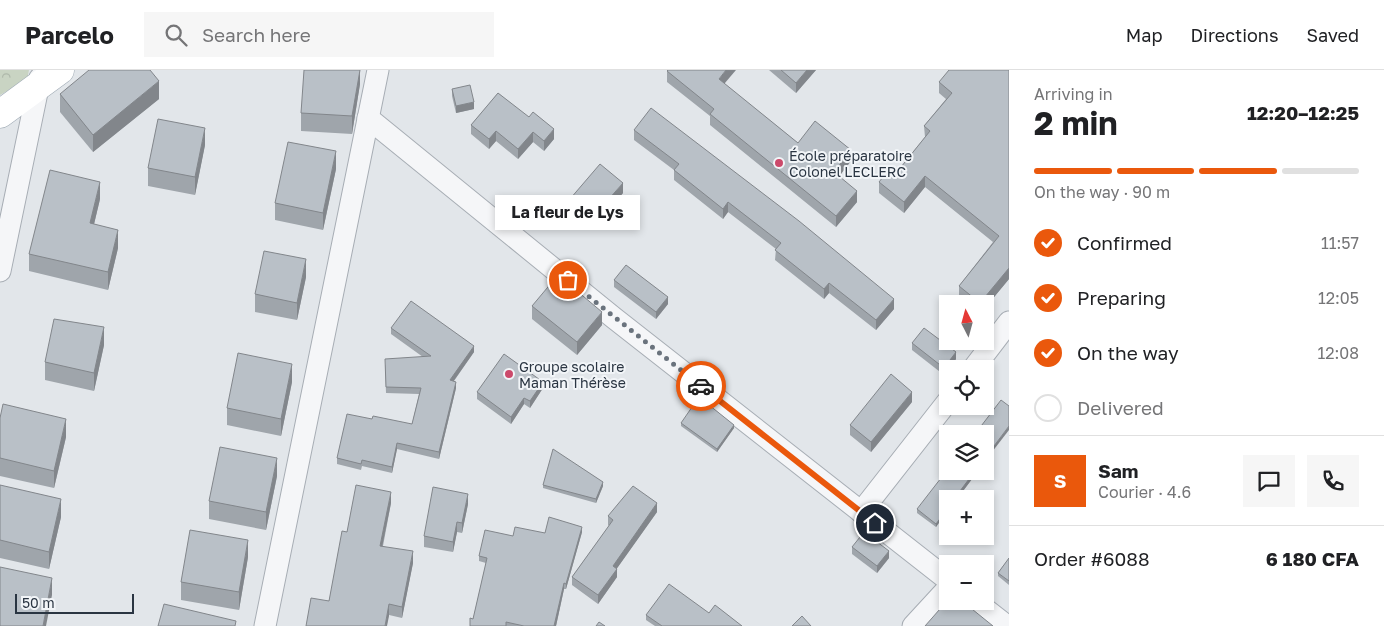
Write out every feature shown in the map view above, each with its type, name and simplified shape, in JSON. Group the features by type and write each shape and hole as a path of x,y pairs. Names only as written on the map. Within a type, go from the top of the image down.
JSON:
{"main road":[{"path":"0,114 40,79 60,70"}],"street":[{"path":"266,626 378,70"},
{"path":"0,271 40,79"},
{"path":"368,118 614,318 939,573"},
{"path":"980,360 1009,322"},
{"path":"860,512 939,412"},
{"path":"913,626 939,598"},
{"path":"985,610 1002,625"}],"green space":[{"path":"0,70 29,70 27,80 0,95"}],"building":[{"path":"89,70 150,70 159,81 93,135 60,94"},
{"path":"304,70 360,70 352,116 301,113"},
{"path":"668,70 726,70 719,79 798,143 815,121 851,150 834,172 857,191 836,216 710,114 714,109"},
{"path":"781,70 807,70 796,83"},
{"path":"949,70 1009,70 1009,268 987,295 970,295 959,286 999,236 925,176 904,202 879,182 891,167 897,172 930,131 924,126 952,93 939,82"},
{"path":"470,85 474,102 456,106 452,89"},
{"path":"498,93 529,117 533,112 554,129 544,141 533,132 518,149 496,131 489,139 471,125"},
{"path":"651,108 799,221 894,299 876,320 829,283 824,289 775,250 781,243 728,202 723,209 674,170 679,164 634,130"},
{"path":"158,119 205,128 195,177 148,168"},
{"path":"288,142 336,151 323,213 275,203"},
{"path":"600,164 623,183 592,218 570,199"},
{"path":"50,170 100,182 90,223 118,230 108,272 29,254"},
{"path":"264,251 306,259 297,303 255,294"},
{"path":"626,265 668,297 656,312 614,280"},
{"path":"558,275 602,312 577,342 532,306"},
{"path":"411,301 474,346 450,380 456,382 439,452 397,443 392,467 362,460 361,464 337,458 347,414 372,419 373,416 412,424 421,388 386,387 385,359 431,356 391,328"},
{"path":"54,319 104,327 94,373 45,362"},
{"path":"924,328 939,339 939,350 953,350 956,352 950,360 939,360 939,364 912,343"},
{"path":"238,353 292,364 281,419 227,408"},
{"name":"Groupe scolaire Maman Thérèse","path":"504,354 543,382 530,401 524,398 511,417 477,392"},
{"path":"891,374 912,392 871,442 850,425"},
{"path":"699,397 734,425 717,449 681,423"},
{"path":"1001,400 1009,406 1009,426 994,446 994,425 982,425 990,415 994,415 994,409"},
{"path":"3,404 66,419 54,471 0,458 0,418"},
{"path":"220,447 277,458 266,512 209,501"},
{"path":"553,449 603,482 596,499 543,485"},
{"path":"939,480 968,480 961,490 939,490 939,520 936,524 917,509"},
{"path":"0,485 61,499 49,552 0,540"},
{"path":"356,485 391,492 380,546 413,551 402,607 389,604 385,626 306,626 311,598 329,601 342,531 347,532"},
{"path":"633,486 657,503 613,566 617,569 598,595 572,577 613,520 608,516"},
{"path":"433,487 468,494 462,523 457,522 453,542 424,536"},
{"path":"549,517 582,527 566,584 564,583 554,626 524,626 506,622 506,626 470,626 470,618 473,619 487,558 479,556 485,530 513,536 515,527 545,533"},
{"path":"190,530 248,540 239,592 181,582"},
{"path":"864,532 889,551 877,566 852,547"},
{"path":"1009,558 1009,581 998,573"},
{"path":"0,567 52,578 43,626 0,626"},
{"path":"669,584 709,613 715,605 742,626 662,626 646,615"},
{"path":"164,604 236,621 235,626 158,626"},
{"path":"939,610 973,610 993,626 925,626"},
{"path":"802,616 811,626 792,626"},
{"path":"599,622 605,626 596,626"}],"way so far":[{"path":"568,280 701,386"}],"place":[{"name":"École préparatoire Colonel LECLERC","path":"779,163"},
{"name":"La fleur de Lys","path":"568,280"},
{"name":"Groupe scolaire Maman Thérèse","path":"509,374"}],"route":[{"path":"701,386 875,523"}]}
